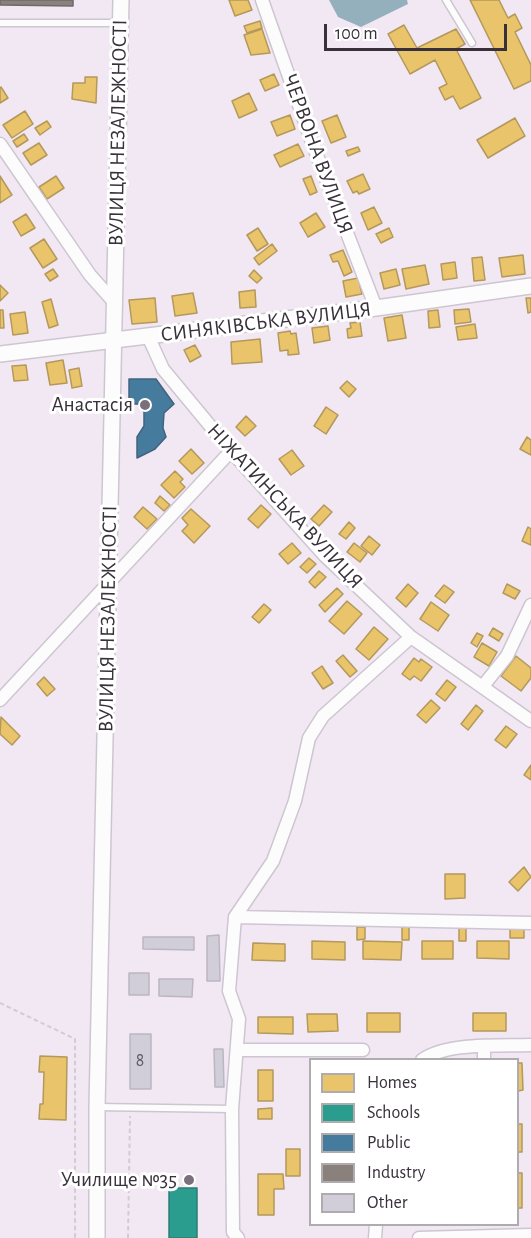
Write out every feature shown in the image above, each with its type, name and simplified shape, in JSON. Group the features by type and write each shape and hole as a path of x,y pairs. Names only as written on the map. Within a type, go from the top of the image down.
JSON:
{"street":[{"name":"ВУЛИЦЯ НЕЗАЛЕЖНОСТІ","path":"98,1238 97,1107 121,0"},
{"name":"ЧЕРВОНА ВУЛИЦЯ","path":"262,0 312,145 376,308"},
{"path":"0,144 90,275 114,302"},
{"name":"СИНЯКІВСЬКА ВУЛИЦЯ","path":"0,354 376,308 531,286"},
{"name":"НІЖАТИНСЬКА ВУЛИЦЯ","path":"148,336 163,369 231,451 325,556 411,637 531,721"},
{"path":"0,699 231,451"},
{"path":"483,686 507,656 531,605"},
{"path":"238,1238 233,1232 232,1109 239,1019 229,991 235,916 273,861 295,801 309,738 323,716 411,637"},
{"path":"235,916 531,922"},
{"path":"424,1058 433,1052 484,1046 531,1045"},
{"path":"484,1046 484,1058"},
{"path":"238,1050 363,1050"},
{"path":"419,1238 487,1230 531,1234"}],"lane":[{"path":"446,0 472,43"},
{"path":"0,23 121,23"},
{"path":"97,1107 232,1109"}],"path":[{"path":"0,1003 75,1039 75,1238"},
{"path":"128,1238 130,1107"}],"water":[{"path":"329,0 407,0 408,4 361,27 338,17"}],"building: Homes":[{"path":"229,0 248,0 252,10 235,16"},
{"path":"470,0 499,0 508,18 515,14 522,28 515,32 531,65 531,81 514,89"},
{"path":"260,21 262,28 247,33 244,26"},
{"path":"404,25 417,48 456,29 465,44 456,49 481,98 460,109 453,96 445,100 439,88 447,84 435,60 410,74 388,34"},
{"path":"262,29 270,53 251,55 244,35"},
{"path":"274,74 279,85 265,91 260,80"},
{"path":"85,77 97,77 96,103 72,99 73,83 85,83"},
{"path":"0,88 8,98 0,103"},
{"path":"249,93 257,110 239,118 232,101"},
{"path":"25,111 33,124 12,138 3,125"},
{"path":"290,115 295,129 277,136 271,122"},
{"path":"337,115 346,137 331,143 322,121"},
{"path":"515,118 525,136 488,158 477,140"},
{"path":"47,121 51,127 40,135 35,128"},
{"path":"24,134 28,140 17,147 13,141"},
{"path":"39,143 47,155 31,165 23,153"},
{"path":"298,144 304,156 280,167 274,155"},
{"path":"358,147 360,151 348,156 346,151"},
{"path":"363,174 370,189 359,194 357,191 353,193 347,181"},
{"path":"0,176 12,195 0,203"},
{"path":"56,176 64,188 47,199 39,187"},
{"path":"311,176 317,192 310,195 303,179"},
{"path":"374,207 382,223 368,230 361,213"},
{"path":"316,213 325,227 308,237 300,223"},
{"path":"26,214 35,228 21,236 13,222"},
{"path":"258,228 268,244 257,251 247,235"},
{"path":"389,228 393,237 381,243 376,234"},
{"path":"44,239 57,259 43,268 30,248"},
{"path":"272,244 277,251 259,265 254,258"},
{"path":"343,250 352,272 344,276 338,261 333,262 330,255"},
{"path":"523,255 525,274 502,277 499,258"},
{"path":"482,257 485,280 474,281 472,258"},
{"path":"455,262 457,278 443,280 441,264"},
{"path":"425,265 429,284 406,289 402,269"},
{"path":"53,269 58,276 50,281 45,274"},
{"path":"396,269 400,285 384,289 380,273"},
{"path":"254,270 262,278 257,283 249,276"},
{"path":"358,278 362,294 346,297 343,281"},
{"path":"0,285 8,293 0,301"},
{"path":"255,290 256,307 240,308 239,292"},
{"path":"193,293 197,313 175,316 172,296"},
{"path":"155,298 157,322 132,324 129,300"},
{"path":"526,298 531,298 531,312 528,313"},
{"path":"51,299 58,325 49,328 42,302"},
{"path":"469,309 471,322 455,324 454,310"},
{"path":"0,310 3,310 4,328 0,328"},
{"path":"438,310 440,327 429,328 428,311"},
{"path":"25,312 28,333 13,335 10,314"},
{"path":"402,315 406,338 388,341 384,318"},
{"path":"360,322 362,336 348,338 347,329 351,328 350,323"},
{"path":"475,324 477,338 458,340 456,327"},
{"path":"328,326 330,340 314,343 312,328"},
{"path":"290,331 291,334 296,333 299,354 288,355 288,350 280,351 278,333"},
{"path":"260,339 262,362 232,364 231,342"},
{"path":"195,345 201,356 190,362 184,350"},
{"path":"63,360 67,383 50,385 46,363"},
{"path":"26,365 28,380 14,381 12,366"},
{"path":"79,368 82,386 72,388 69,370"},
{"path":"347,381 356,389 349,397 340,388"},
{"path":"326,407 338,415 326,434 314,426"},
{"path":"246,416 256,426 245,436 236,427"},
{"path":"527,437 531,440 531,455 520,449"},
{"path":"191,449 204,463 192,474 179,461"},
{"path":"292,450 304,466 291,475 279,459"},
{"path":"175,471 183,479 180,482 185,487 174,498 161,485"},
{"path":"160,496 170,505 164,511 155,503"},
{"path":"261,505 271,514 258,528 248,519"},
{"path":"324,505 332,512 319,526 311,519"},
{"path":"143,507 157,519 147,529 134,517"},
{"path":"191,509 210,526 194,543 182,531 188,525 182,518"},
{"path":"349,522 355,528 346,539 339,534"},
{"path":"528,527 531,529 531,545 522,541"},
{"path":"369,536 380,545 372,555 361,546"},
{"path":"292,543 301,553 288,564 279,554"},
{"path":"354,543 367,553 360,562 347,552"},
{"path":"309,558 316,564 307,573 300,567"},
{"path":"319,571 326,577 315,588 309,582"},
{"path":"408,584 418,593 406,607 396,598"},
{"path":"507,584 520,591 515,599 503,593"},
{"path":"444,585 454,592 445,603 435,596"},
{"path":"337,588 343,594 325,612 319,605"},
{"path":"347,601 362,614 344,634 329,621"},
{"path":"431,602 449,615 438,631 420,619"},
{"path":"264,604 271,610 259,623 252,617"},
{"path":"374,627 388,639 369,660 356,649"},
{"path":"493,628 503,634 499,641 489,635"},
{"path":"477,633 483,636 477,647 471,643"},
{"path":"482,643 497,652 489,666 474,657"},
{"path":"343,655 357,671 350,677 336,661"},
{"path":"516,656 531,668 531,678 521,691 501,676"},
{"path":"414,658 419,662 421,659 432,667 421,681 414,676 410,680 402,674"},
{"path":"322,666 333,683 323,689 312,673"},
{"path":"44,677 55,689 47,696 37,684"},
{"path":"447,680 456,687 445,701 436,694"},
{"path":"431,700 440,708 426,723 417,715"},
{"path":"476,705 483,711 468,730 461,724"},
{"path":"1,717 20,736 12,745 0,734"},
{"path":"506,726 517,734 506,748 495,740"},
{"path":"531,765 531,780 524,775"},
{"path":"524,867 531,877 518,891 509,882"},
{"path":"445,874 465,874 465,898 445,899"},
{"path":"357,927 365,927 365,939 357,940"},
{"path":"402,927 409,927 409,940 402,940"},
{"path":"459,927 466,927 466,941 459,941"},
{"path":"524,927 524,938 510,938 510,928"},
{"path":"312,941 345,942 345,960 312,959"},
{"path":"363,941 402,942 401,960 363,959"},
{"path":"422,941 453,941 453,959 422,959"},
{"path":"477,941 509,941 509,959 477,958"},
{"path":"253,943 285,944 285,961 252,960"},
{"path":"367,1013 400,1013 400,1032 367,1032"},
{"path":"473,1013 506,1013 506,1031 473,1031"},
{"path":"307,1014 337,1014 338,1031 308,1032"},
{"path":"258,1017 293,1017 293,1034 258,1033"},
{"path":"40,1056 67,1057 66,1120 39,1119 40,1104 43,1104 44,1072 39,1072"},
{"path":"519,1063 522,1063 523,1090 519,1091"},
{"path":"258,1070 273,1070 273,1101 258,1101"},
{"path":"272,1108 272,1119 258,1119 258,1109"},
{"path":"519,1124 522,1124 522,1152 519,1152"},
{"path":"286,1149 300,1149 300,1176 286,1176"},
{"path":"519,1173 522,1173 522,1208 519,1208"},
{"path":"258,1174 283,1174 284,1189 274,1189 274,1215 258,1215"}],"building: Schools":[{"path":"169,1188 197,1188 197,1238 169,1238"}],"building: Public":[{"path":"129,379 156,379 174,404 164,413 163,428 166,437 155,449 137,458 137,437 144,426 144,412 138,404 129,404"}],"building: Industry":[{"path":"0,0 73,0 73,6 0,5"}],"building: Other":[{"path":"219,935 220,981 207,981 207,936"},
{"path":"143,937 194,937 194,950 143,949"},
{"path":"129,973 149,973 149,995 129,995"},
{"path":"159,979 193,979 192,997 159,996"},
{"path":"130,1034 151,1034 151,1089 130,1089"},
{"path":"214,1049 223,1049 224,1087 215,1087"}],"place":[{"name":"Анастасія","path":"145,405"},
{"name":"Училище №35","path":"189,1180"}]}
